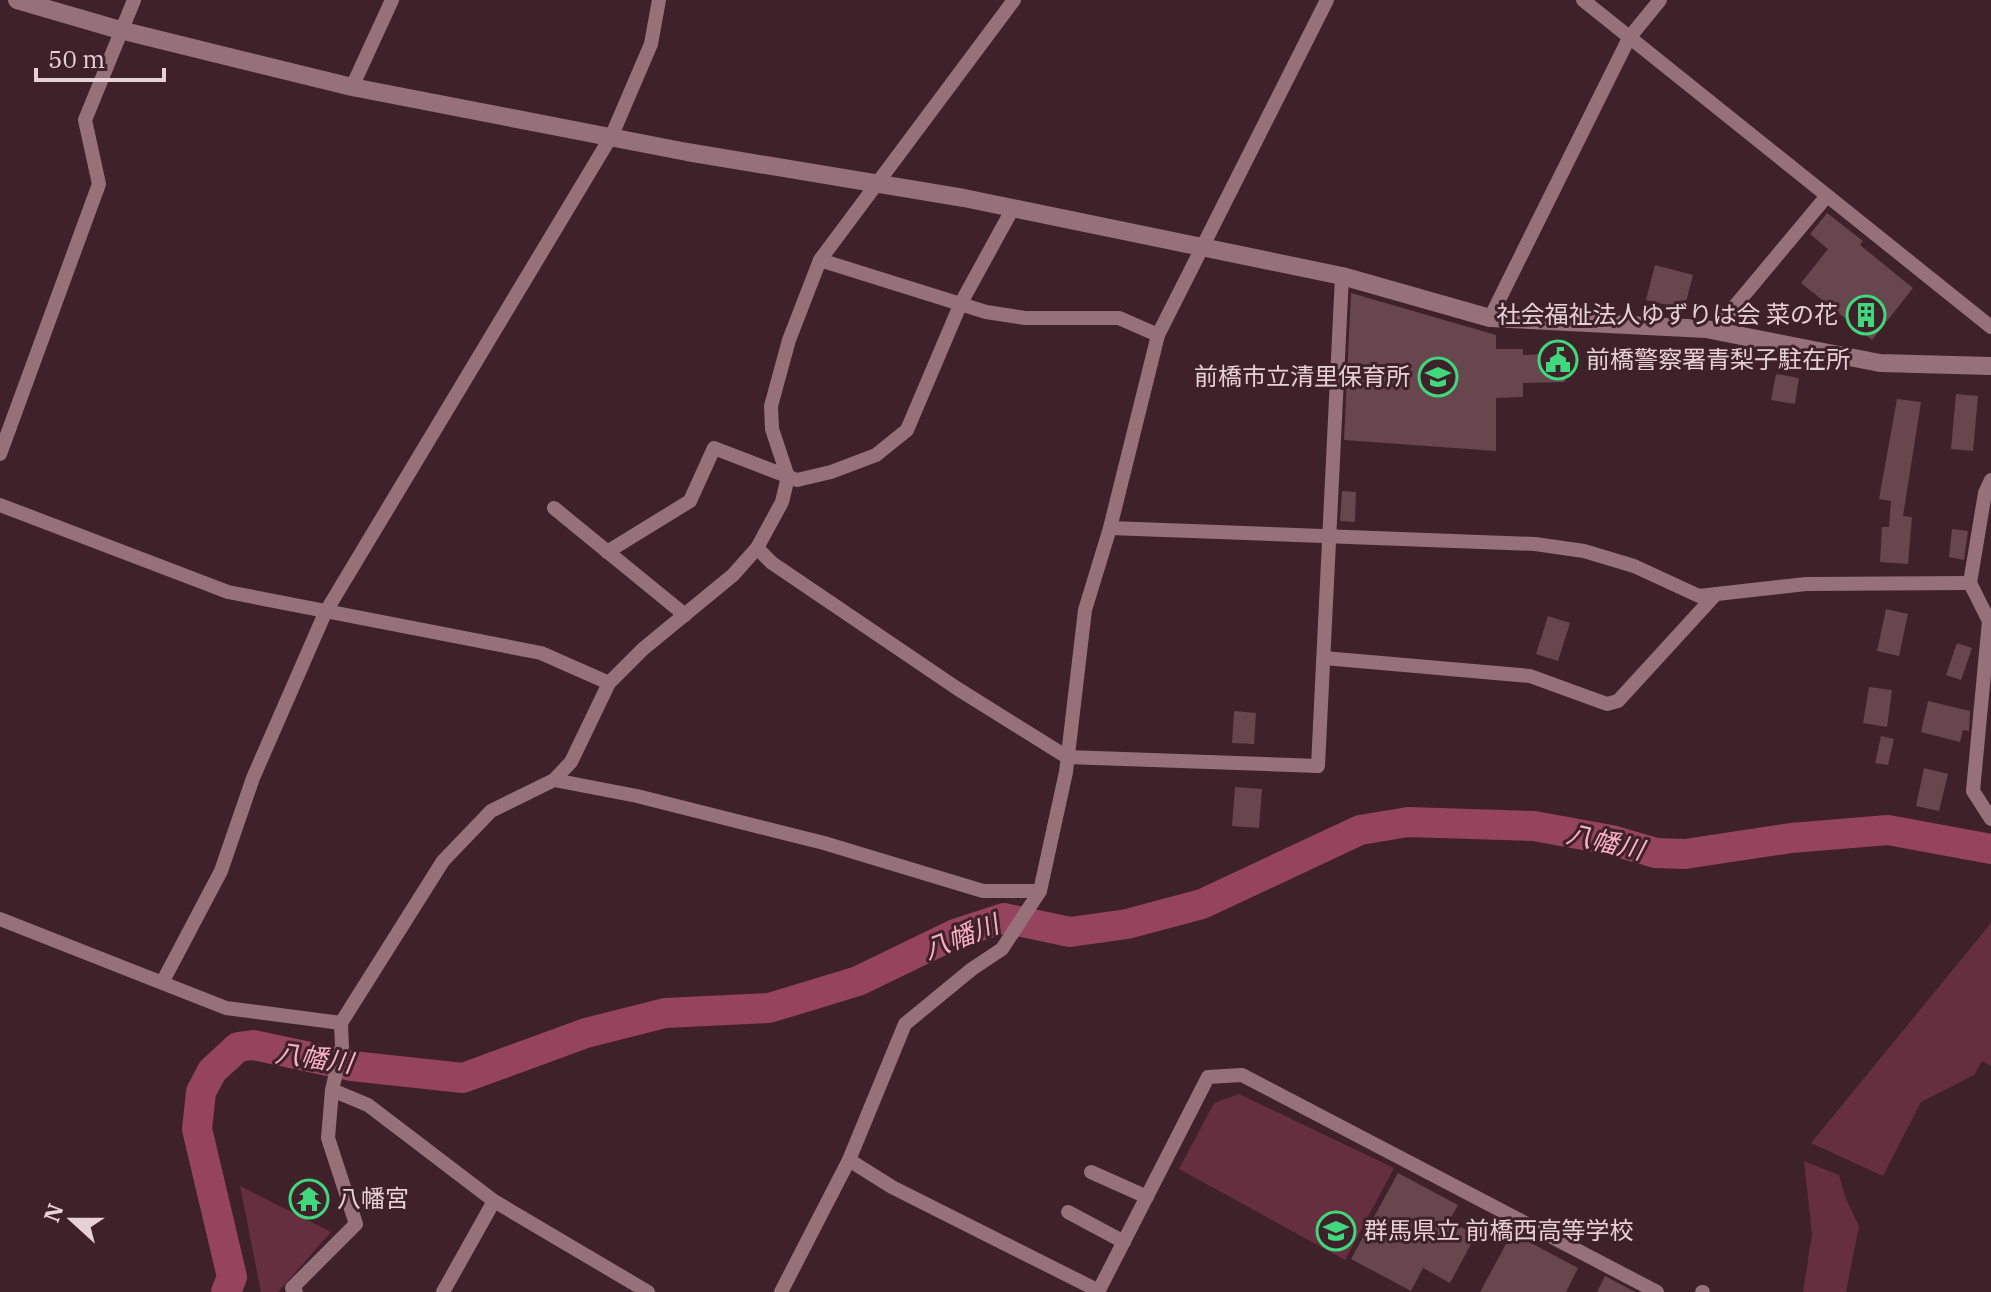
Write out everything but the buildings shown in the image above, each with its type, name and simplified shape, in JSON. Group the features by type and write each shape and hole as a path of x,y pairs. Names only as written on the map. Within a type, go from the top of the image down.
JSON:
{"street":[{"path":"17,0 120,30 352,87 612,135 687,152 1013,208 1342,276 1490,318 1714,331 1880,363 1991,366"},
{"path":"0,454 99,184 85,120 134,0"},
{"path":"352,87 392,0"},
{"path":"163,981 221,871 253,778 325,613 612,135 651,44 659,0"},
{"path":"296,1292 292,1288 356,1224 328,1138 333,1083 342,1047 341,1023 443,861 491,811 554,780 571,762 609,683 643,649 733,575 757,548 782,502 788,477 772,429 771,406 789,340 820,260 1014,0"},
{"path":"781,1292 849,1160 905,1024 972,969 1002,949 1040,891 1067,757 1085,610 1110,528 1158,335 1327,0"},
{"path":"1583,0 1991,327"},
{"path":"1490,318 1629,38 1660,0"},
{"path":"1714,331 1826,197"},
{"path":"607,552 690,501 714,448 797,480 831,472 876,455 907,430 961,303 1013,208"},
{"path":"820,260 986,312 1025,318 1119,318 1158,335"},
{"path":"757,548 772,563 933,672 1067,757 1318,766 1342,276"},
{"path":"1991,480 1985,493 1970,583 1989,621 1973,791 1991,819"},
{"path":"0,505 228,592 541,653 609,683"},
{"path":"554,508 685,615"},
{"path":"1110,528 1535,544 1584,551 1634,566 1699,596 1806,584 1970,583"},
{"path":"1324,658 1530,676 1607,704 1618,701 1716,594"},
{"path":"554,780 637,796 824,843 983,891 1040,891"},
{"path":"0,919 226,1008 341,1023"},
{"path":"849,1160 892,1187 1099,1292 1208,1077 1242,1075 1657,1292"},
{"path":"333,1083 368,1105 494,1201 648,1292"},
{"path":"1091,1172 1147,1197"},
{"path":"443,1292 494,1201"},
{"path":"1068,1212 1124,1242"}],"shaded area":[{"path":"1991,923 1991,1066 1982,1061 1974,1075 1921,1102 1883,1176 1811,1143"},
{"path":"1239,1094 1394,1168 1345,1260 1179,1169 1214,1103"},
{"path":"1804,1161 1839,1175 1859,1226 1846,1292 1803,1292 1812,1234"},
{"path":"240,1186 331,1232 278,1292 261,1292"}],"waterway":[{"name":"八幡川","path":"226,1292 232,1277 197,1129 201,1092 212,1071 238,1047 253,1045 352,1066 463,1078 586,1033 665,1013 769,1008 858,981 955,934 1004,918 1070,932 1127,924 1202,904 1360,830 1408,822 1534,826 1611,840 1656,853 1685,854 1791,838 1888,830 1991,849"}],"place":[{"name":"社会福祉法人ゆずりは会 菜の花","path":"1866,315"},
{"name":"前橋警察署青梨子駐在所","path":"1558,360"},
{"name":"前橋市立清里保育所","path":"1438,377"},
{"name":"八幡宮","path":"309,1199"},
{"name":"群馬県立 前橋西高等学校","path":"1336,1231"}]}
